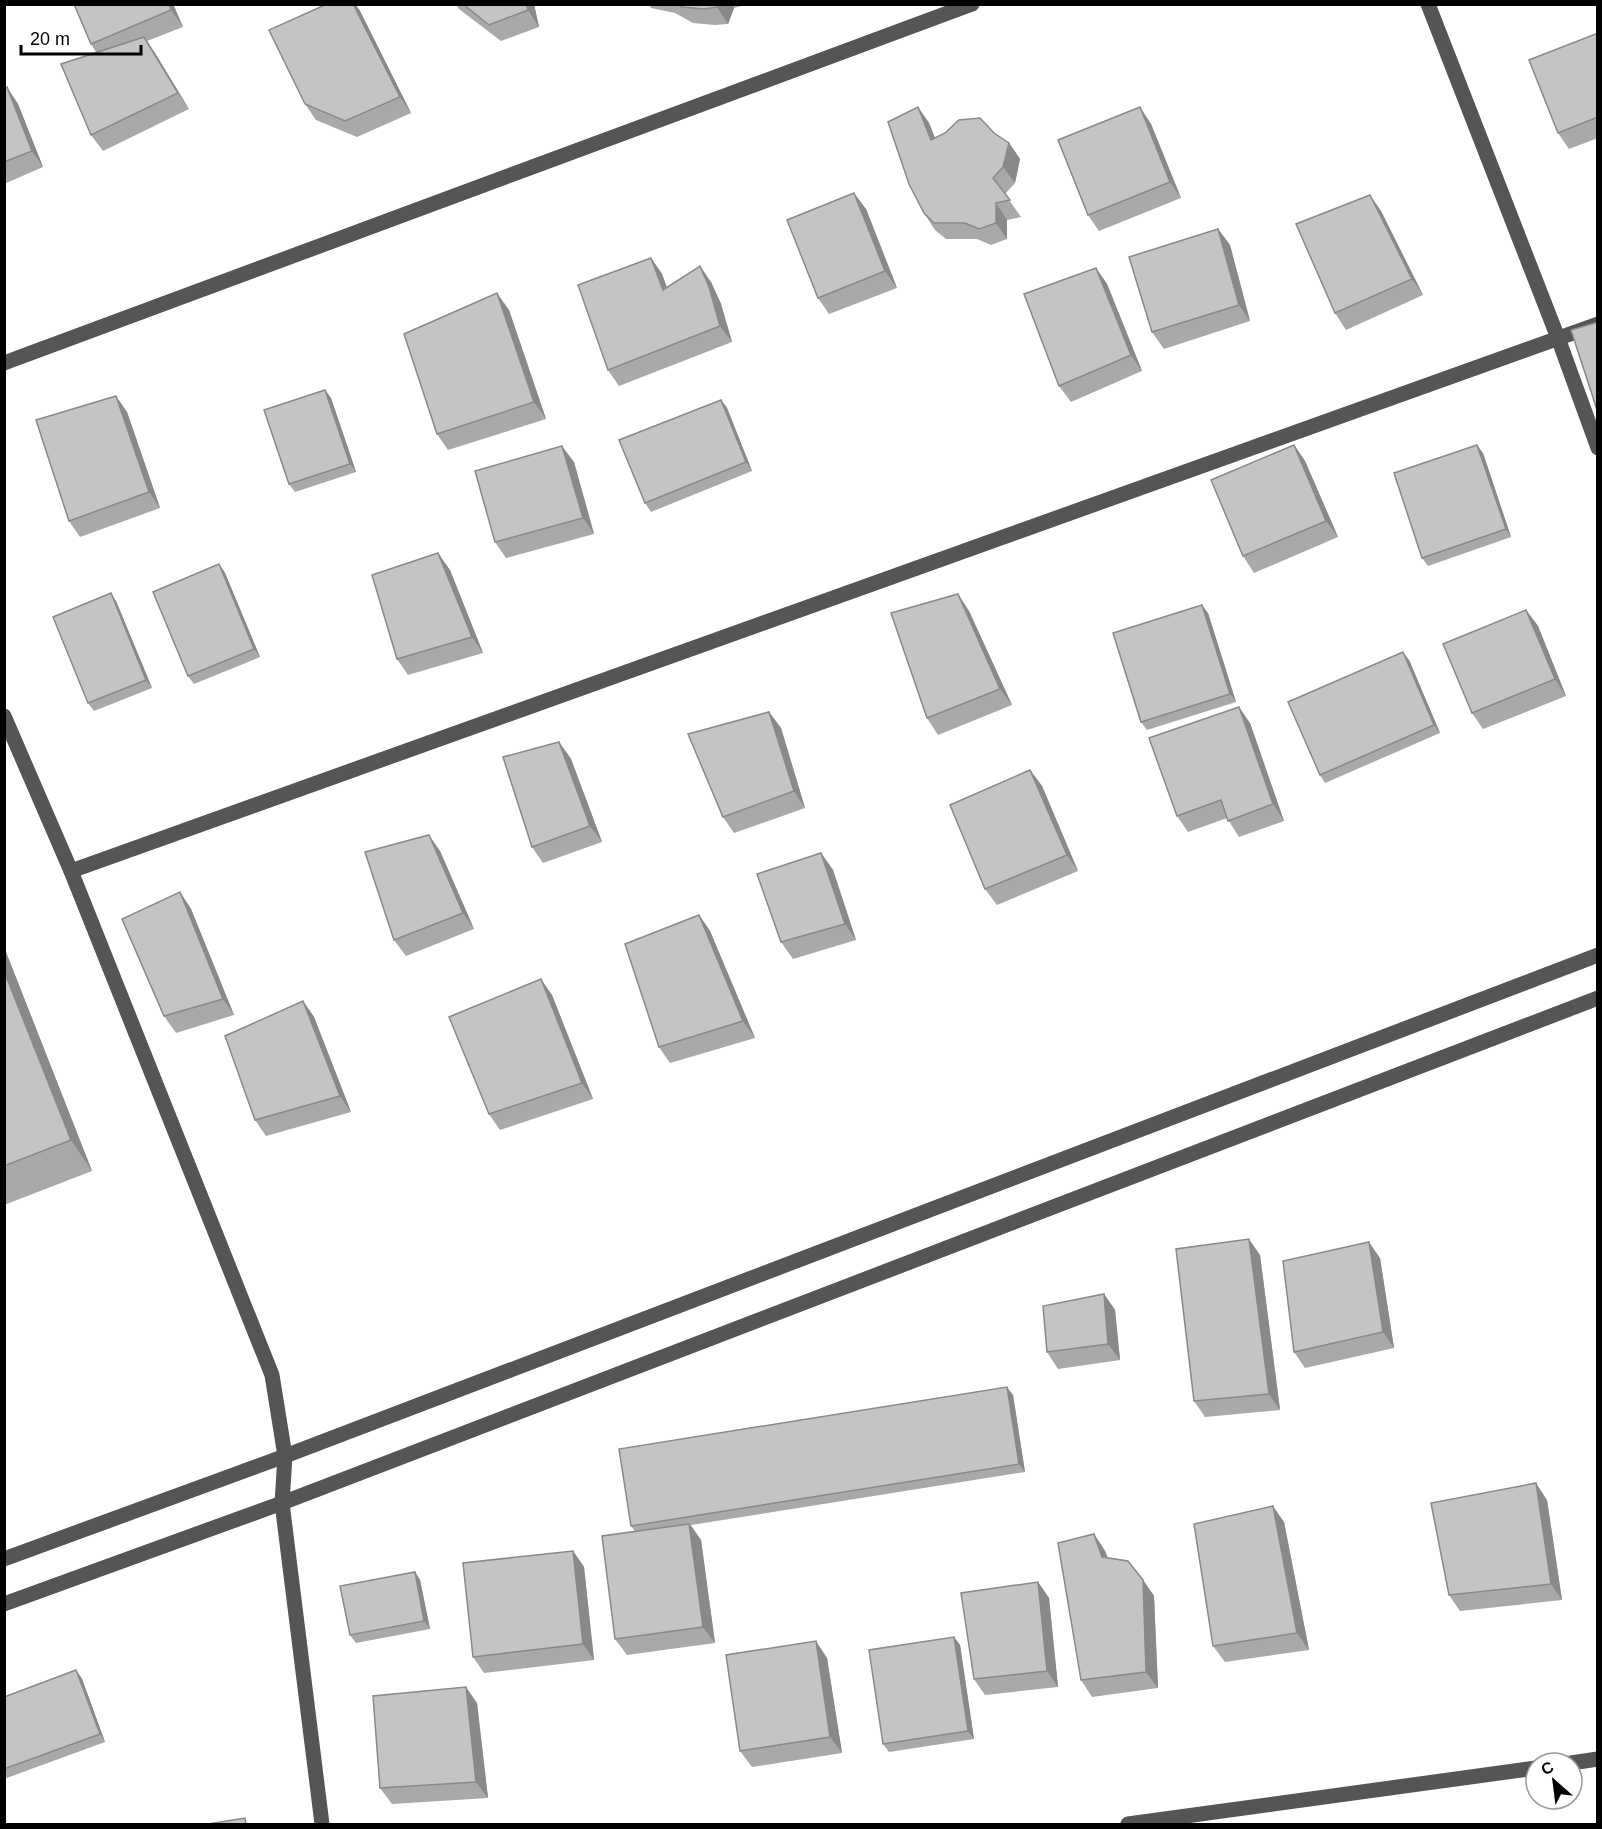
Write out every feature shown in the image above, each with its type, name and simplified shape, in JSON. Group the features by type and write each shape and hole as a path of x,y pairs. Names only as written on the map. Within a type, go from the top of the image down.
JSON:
{"street":[{"path":"4,363 972,4"},
{"path":"1428,4 1558,338 1598,448"},
{"path":"71,871 1598,324"},
{"path":"4,716 71,871 272,1375 285,1456 282,1503 322,1824"},
{"path":"4,1559 285,1456 1598,955"},
{"path":"4,1604 282,1503 1598,998"},
{"path":"1128,1824 1524,1770"}],"building":[{"path":"74,4 169,4 171,10 91,44"},
{"path":"327,4 353,4 400,97 345,121 305,104 269,30"},
{"path":"463,4 526,4 528,10 489,25"},
{"path":"677,4 718,4 717,7 704,9 682,7"},
{"path":"1598,33 1598,117 1558,133 1529,60"},
{"path":"144,37 178,93 91,135 61,64"},
{"path":"7,87 32,151 4,162 4,88"},
{"path":"918,107 931,140 945,133 959,120 980,118 994,133 1009,143 1003,167 993,178 1010,200 996,203 996,223 979,229 965,223 934,223 924,213 909,184 888,122"},
{"path":"1140,107 1170,182 1088,215 1058,140"},
{"path":"854,193 885,271 818,298 787,220"},
{"path":"1370,195 1412,279 1335,313 1296,224"},
{"path":"1218,229 1239,305 1152,332 1129,257"},
{"path":"651,258 663,290 700,266 709,287 720,326 608,370 578,285"},
{"path":"1096,268 1131,355 1059,386 1024,294"},
{"path":"497,293 534,402 437,434 404,334"},
{"path":"1598,322 1598,413 1571,330"},
{"path":"325,390 350,464 289,484 264,410"},
{"path":"116,396 149,492 69,521 36,420"},
{"path":"721,400 746,462 645,503 619,440"},
{"path":"1294,445 1326,521 1243,556 1211,480"},
{"path":"1477,445 1506,529 1422,558 1394,473"},
{"path":"562,446 583,518 495,542 475,471"},
{"path":"438,553 472,637 397,659 372,575"},
{"path":"219,564 254,649 188,676 153,592"},
{"path":"111,593 146,680 88,703 53,617"},
{"path":"958,594 1000,689 927,718 891,613"},
{"path":"1202,605 1230,694 1141,722 1113,633"},
{"path":"1526,610 1555,679 1472,713 1443,644"},
{"path":"1403,652 1434,725 1320,775 1288,702"},
{"path":"1239,707 1273,804 1228,821 1221,800 1177,816 1149,738"},
{"path":"769,712 794,791 723,817 688,734"},
{"path":"559,742 590,826 532,847 503,757"},
{"path":"1030,770 1067,855 985,889 950,805"},
{"path":"429,835 463,913 394,940 365,852"},
{"path":"821,853 845,924 781,942 757,874"},
{"path":"180,892 223,999 164,1016 122,919"},
{"path":"699,915 743,1021 659,1047 625,944"},
{"path":"4,971 71,1140 4,1166"},
{"path":"541,979 582,1083 489,1114 449,1017"},
{"path":"303,1001 340,1096 255,1120 225,1036"},
{"path":"1249,1239 1269,1394 1194,1401 1176,1249"},
{"path":"1369,1242 1383,1332 1294,1352 1283,1261"},
{"path":"1104,1294 1108,1344 1047,1352 1043,1306"},
{"path":"1007,1387 1019,1464 631,1526 619,1449"},
{"path":"1536,1483 1551,1584 1449,1595 1431,1503"},
{"path":"1273,1506 1297,1633 1213,1646 1194,1524"},
{"path":"689,1524 703,1627 615,1639 602,1536"},
{"path":"1094,1534 1102,1557 1128,1561 1143,1580 1146,1672 1081,1680 1058,1543"},
{"path":"573,1551 583,1644 473,1657 463,1563"},
{"path":"415,1572 424,1621 350,1635 340,1586"},
{"path":"1038,1582 1047,1671 974,1679 961,1593"},
{"path":"954,1637 968,1731 883,1744 869,1650"},
{"path":"816,1641 830,1737 740,1751 726,1655"},
{"path":"76,1670 100,1734 4,1769 4,1697"},
{"path":"466,1687 476,1782 380,1788 373,1696"},
{"path":"245,1818 246,1824 208,1824"}]}
